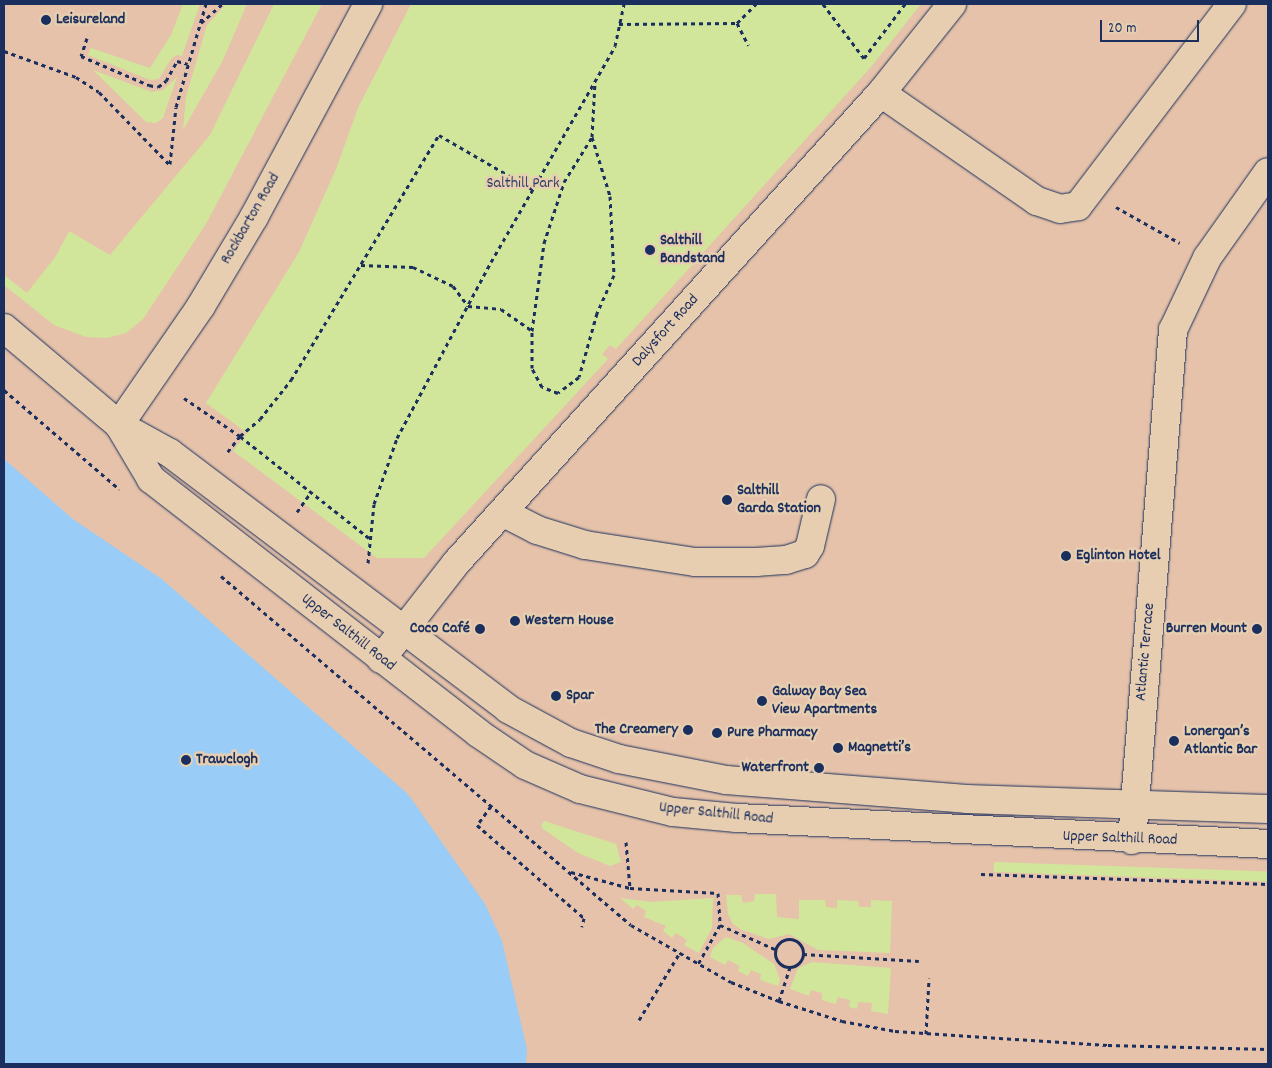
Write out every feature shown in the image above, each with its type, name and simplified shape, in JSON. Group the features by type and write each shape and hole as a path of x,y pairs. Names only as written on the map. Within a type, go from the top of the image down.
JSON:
{"main road":[{"name":"Rockbarton Road","path":"118,425 201,306 244,233 368,4"},
{"name":"Dalysfort Road","path":"381,659 502,512 881,93 952,4"},
{"path":"881,93 1037,201 1060,210 1078,206 1090,193 1232,4"},
{"name":"Atlantic Terrace","path":"1132,840 1173,330 1207,258 1268,172"},
{"name":"Upper Salthill Road","path":"4,328 118,425 170,453 403,631 516,714 571,743 619,759 726,780 966,799 1268,809"},
{"name":"Upper Salthill Road","path":"118,425 151,479 470,728 525,765 580,789 673,812 737,818 1132,840 1268,844"},
{"path":"502,512 537,530 585,545 695,562 756,562 786,560 805,554 810,546 822,499"}],"path":[{"path":"4,51 84,82 99,92 170,165 176,107 206,4"},
{"path":"201,23 222,4"},
{"path":"368,563 369,538 374,504 398,438 532,189 615,46 624,4"},
{"path":"619,24 737,23 756,4"},
{"path":"823,4 871,66"},
{"path":"864,58 905,4"},
{"path":"737,23 748,45"},
{"path":"87,38 82,56 149,85 158,87 166,81 177,61 188,64"},
{"path":"592,137 564,182 544,243 532,331 532,368 542,387 558,393 579,377 597,313 614,275 610,196 592,137 595,81"},
{"path":"225,456 240,436 260,419 291,380 439,135 532,189"},
{"path":"1090,193 1207,258"},
{"path":"361,265 413,267 453,286 468,306 501,309 532,331"},
{"path":"184,398 240,436 369,538"},
{"path":"297,511 311,492"},
{"path":"491,806 478,825 584,918 582,927"},
{"path":"626,842 630,888"},
{"path":"568,872 630,888 718,893 720,925 698,964"},
{"path":"981,874 1268,884"},
{"path":"720,925 775,949"},
{"path":"790,939 798,942 803,954 799,963 790,967 778,962 775,949 781,942 790,939"},
{"path":"639,1020 679,954"},
{"path":"803,954 919,961"},
{"path":"779,1001 790,967"},
{"path":"926,1034 929,978"}],"green space":[{"path":"183,4 200,4 182,56 176,55 171,59 159,79 150,80 88,55 91,48 150,68 171,35"},
{"path":"226,4 247,4 223,60 183,130 186,97 207,25"},
{"path":"274,4 322,4 206,224 143,319 126,333 107,338 86,337 54,325 4,285 4,275 27,293 56,256 69,231 110,255 210,135"},
{"name":"Salthill Park","path":"411,4 921,4 871,67 616,349 610,345 602,354 608,359 424,558 377,558 233,451 247,433 206,403 299,252 336,169 358,108"},
{"path":"93,70 152,92 163,90 177,77 163,118 156,123 146,122"},
{"path":"544,821 616,844 621,862 610,866 578,853 543,829 541,826"},
{"path":"994,862 1268,872 1267,882 994,872"},
{"path":"755,894 776,894 777,917 799,919 799,900 825,900 826,907 837,908 837,900 858,901 859,907 871,907 871,900 892,901 890,953 818,950 789,934 769,939 742,930 733,924 728,914 726,895 741,895 743,903 754,901"},
{"path":"620,898 651,902 713,898 712,928 699,953 684,945 687,940 676,933 672,938 663,931 666,926 644,917 646,911 637,905 633,909"},
{"path":"726,937 743,943 774,964 780,979 778,986 760,980 761,974 751,970 748,976 738,971 740,966 728,960 725,965 710,957 713,948"},
{"path":"812,962 891,968 888,1014 871,1011 872,1003 858,1002 857,1009 849,1007 850,1000 838,997 836,1004 822,1000 822,993 811,990 809,996 790,989 798,968"}],"water":[{"name":"Trawclogh","path":"4,459 73,519 162,579 408,794 485,904 502,941 527,1049 526,1064 4,1064"}],"pier":[{"path":"4,457 75,517 164,577 410,792 462,867 408,794 162,579 73,519"}],"place":[{"name":"Leisureland","path":"46,20"},
{"name":"Salthill Bandstand","path":"650,250"},
{"name":"Salthill Garda Station","path":"727,500"},
{"name":"Eglinton Hotel","path":"1066,556"},
{"name":"Western House","path":"515,621"},
{"name":"Coco Café","path":"480,629"},
{"name":"Burren Mount","path":"1257,629"},
{"name":"Spar","path":"556,696"},
{"name":"Galway Bay Sea View Apartments","path":"762,701"},
{"name":"The Creamery","path":"688,730"},
{"name":"Pure Pharmacy","path":"717,733"},
{"name":"Lonergan’s Atlantic Bar","path":"1174,741"},
{"name":"Magnetti’s","path":"838,748"},
{"name":"Trawclogh","path":"186,760"},
{"name":"Waterfront","path":"819,768"}]}
